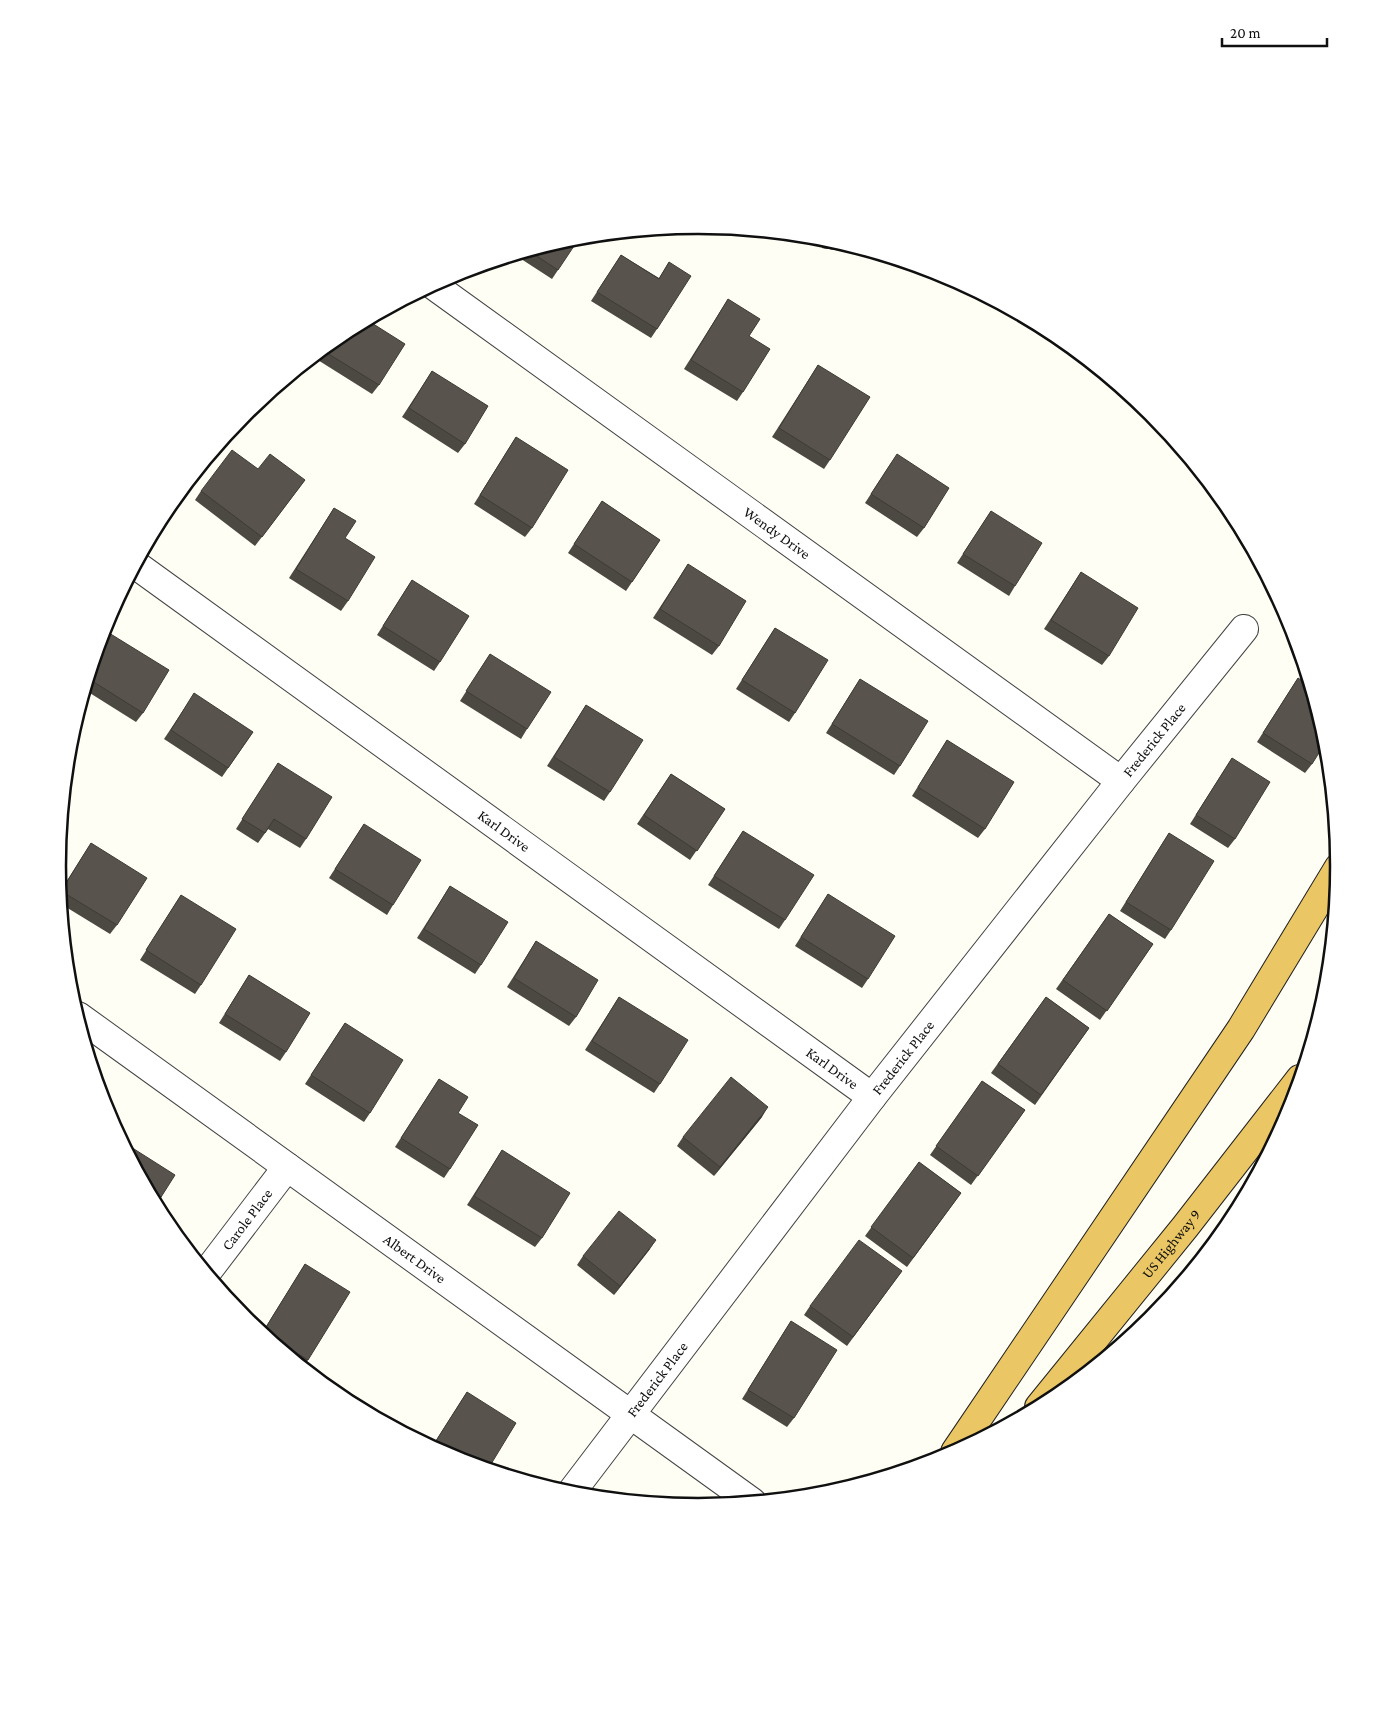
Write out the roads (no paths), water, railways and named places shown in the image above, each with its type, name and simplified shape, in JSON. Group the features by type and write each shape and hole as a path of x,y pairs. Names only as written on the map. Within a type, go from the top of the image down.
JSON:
{"highway":[{"path":"963,1440 1241,1029 1330,881"},
{"name":"US Highway 9","path":"1053,1390 1185,1227 1288,1095"}],"street":[{"name":"Wendy Drive","path":"440,290 1121,781"},
{"name":"Karl Drive","path":"141,568 872,1097"},
{"name":"Frederick Place","path":"576,1486 872,1097 1121,781 1244,629"},
{"name":"Albert Drive","path":"86,1022 744,1497"},
{"name":"Carole Place","path":"210,1268 287,1167"}]}
